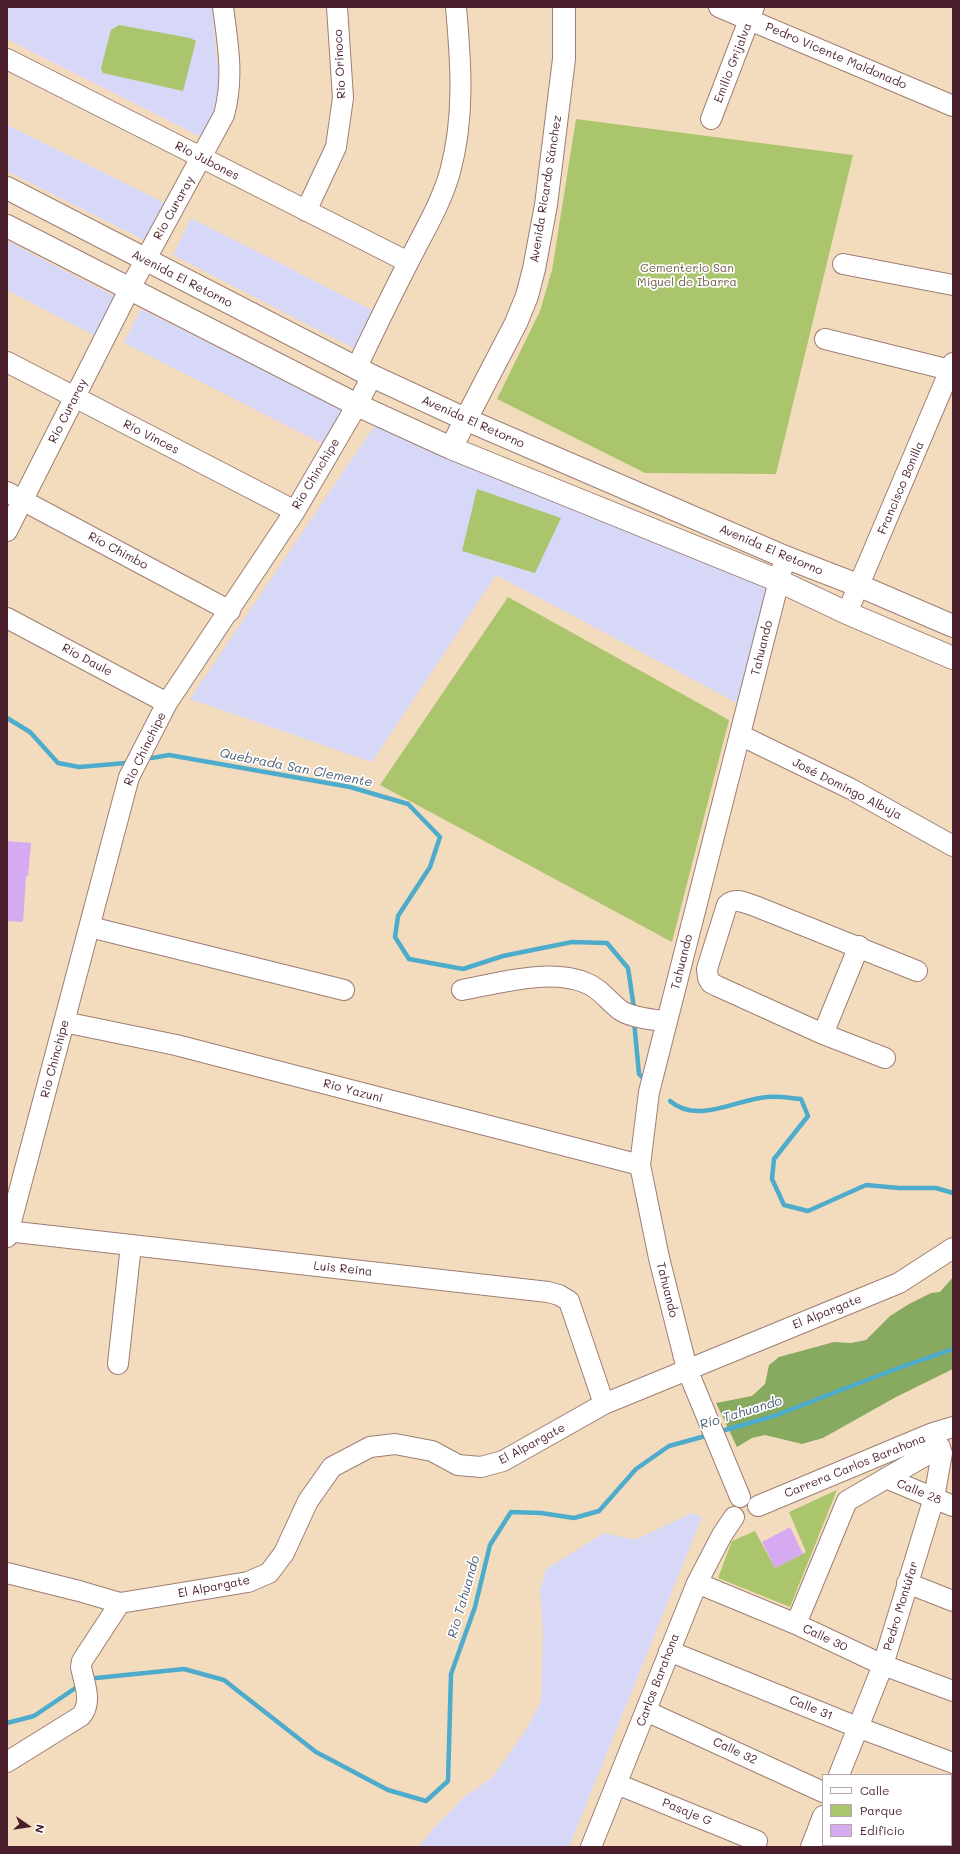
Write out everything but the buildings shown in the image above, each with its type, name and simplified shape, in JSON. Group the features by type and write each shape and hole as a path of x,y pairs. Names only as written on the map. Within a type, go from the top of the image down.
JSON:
{"main road":[{"name":"Avenida Ricardo Sánchez","path":"451,448 516,323 527,296 534,269 546,205 564,59 564,7"},
{"name":"Avenida El Retorno","path":"7,188 364,373 465,419 785,557 860,586 953,626"},
{"path":"7,226 129,290 357,405 451,448 779,581 847,613 953,658"}],"street":[{"name":"Rio Curaray","path":"129,290 202,158 224,114 229,94 228,43 223,7"},
{"name":"Rio Orinoco","path":"306,211 336,147 343,98 337,7"},
{"name":"Rio Chinchipe","path":"8,1233 90,927 122,797 129,777 167,703 295,511 357,405 364,373 408,262 432,218 450,173 459,126 462,73 456,7"},
{"name":"Pedro Vicente Maldonado","path":"719,7 752,13 953,106"},
{"name":"Emilio Grijalva","path":"712,119 752,13"},
{"name":"Rio Jubones","path":"7,59 408,262"},
{"path":"843,264 953,285"},
{"name":"Río Curaray","path":"7,531 15,497 75,398 129,290"},
{"path":"825,339 952,367"},
{"name":"Río Vinces","path":"7,362 295,511"},
{"name":"Francisco Bonilla","path":"847,613 860,586 952,367"},
{"name":"Río Chimbo","path":"15,497 230,610"},
{"name":"Tahuando","path":"740,1497 689,1376 659,1258 640,1165 649,1092 785,557"},
{"name":"Río Daule","path":"7,618 167,703"},
{"name":"José Domingo Albuja","path":"740,735 851,789 953,845"},
{"path":"885,1058 823,1034 734,995 711,983 708,978 707,968 726,905 730,901 735,900 859,946 917,971"},
{"path":"90,927 344,990"},
{"path":"690,929 716,935"},
{"path":"823,1034 859,946"},
{"path":"462,990 528,978 572,978 588,983 600,991 619,1010 626,1014 667,1022"},
{"name":"Rio Yazuni","path":"64,1022 176,1045 640,1165"},
{"name":"Luis Reina","path":"8,1233 131,1245 548,1292 559,1295 569,1301 604,1404"},
{"path":"118,1364 131,1245"},
{"name":"El Alpargate","path":"120,1603 248,1582 269,1573 284,1553 308,1501 332,1467 370,1447 395,1444 432,1451 458,1465 481,1467 503,1461 604,1404 689,1376 899,1283 953,1248"},
{"name":"Carrera Carlos Barahona","path":"758,1506 936,1440 953,1427"},
{"path":"796,1624 847,1501 886,1478 936,1440"},
{"name":"Pedro Montúfar","path":"839,1774 883,1665 934,1498 942,1459 942,1453 936,1440"},
{"name":"Calle 28","path":"886,1478 953,1506"},
{"path":"749,1496 753,1498 758,1506 757,1514 752,1520 741,1522 734,1517 732,1508 736,1499 740,1497 749,1496"},
{"name":"Carlos Barahona","path":"592,1847 697,1583 722,1535 734,1517"},
{"path":"7,1573 120,1603 82,1661 81,1667 88,1704 86,1710 81,1716 7,1762"},
{"name":"Calle 30","path":"697,1583 796,1624 883,1665 953,1691"},
{"path":"907,1583 953,1601"},
{"name":"Calle 31","path":"669,1651 857,1727 953,1763"},
{"name":"Calle 32","path":"646,1711 822,1792"},
{"name":"Pasaje G","path":"617,1784 757,1841"},
{"path":"810,1847 822,1818"}],"shaded area":[{"path":"7,7 212,7 217,63 221,79 219,105 201,137 7,39"},
{"path":"7,125 167,204 148,242 7,171"},
{"path":"191,218 378,313 359,351 173,255"},
{"path":"7,241 118,298 97,337 7,290"},
{"path":"141,309 344,411 327,446 124,343"},
{"path":"377,422 775,589 741,705 496,575 372,762 190,699"},
{"path":"692,1513 702,1517 569,1847 419,1847 432,1830 464,1797 492,1778 527,1728 541,1702 543,1631 540,1591 546,1569 604,1533 635,1540"}],"green space":[{"path":"119,25 190,38 196,41 183,91 103,73 101,68 111,30"},
{"name":"Cementerio San Miguel de Ibarra","path":"576,119 853,155 776,474 645,473 497,399 540,311 552,270"},
{"path":"477,489 561,518 535,573 462,551"},
{"path":"508,597 729,720 672,942 380,785"},
{"path":"953,1277 953,1369 896,1397 823,1438 802,1444 765,1435 752,1438 737,1447 716,1403 752,1396 765,1384 769,1365 779,1357 834,1342 851,1343 866,1340 890,1316 931,1293 940,1292"},
{"path":"837,1490 790,1607 718,1578 732,1541 755,1531 775,1568 806,1552 789,1512"}],"waterway":[{"name":"Quebrada San Clemente","path":"7,718 30,732 58,763 79,767 126,763"},
{"name":"Quebrada San Clemente","path":"152,758 169,755 350,787 408,804 440,837 430,867 398,916 395,937 409,959 463,969 503,956 572,942 607,943 628,968 634,1008"},
{"name":"Quebrada San Clemente","path":"634,1021 639,1074 642,1077"},
{"name":"Quebrada San Clemente","path":"670,1101 681,1108 693,1111 705,1111 767,1097 801,1099 808,1116 774,1159 772,1179 784,1205 808,1211 866,1185 899,1188 936,1188 953,1193"},
{"name":"Río Tahuando","path":"718,1432 774,1416 893,1370 953,1349"},
{"name":"Río Tahuando","path":"96,1678 184,1669 224,1680 316,1752 388,1790 426,1801 448,1781 451,1674 475,1607 490,1545 511,1512 541,1513 574,1518 599,1511 636,1469 669,1446 709,1435"},
{"name":"Río Tahuando","path":"7,1723 34,1716 77,1687"}]}
